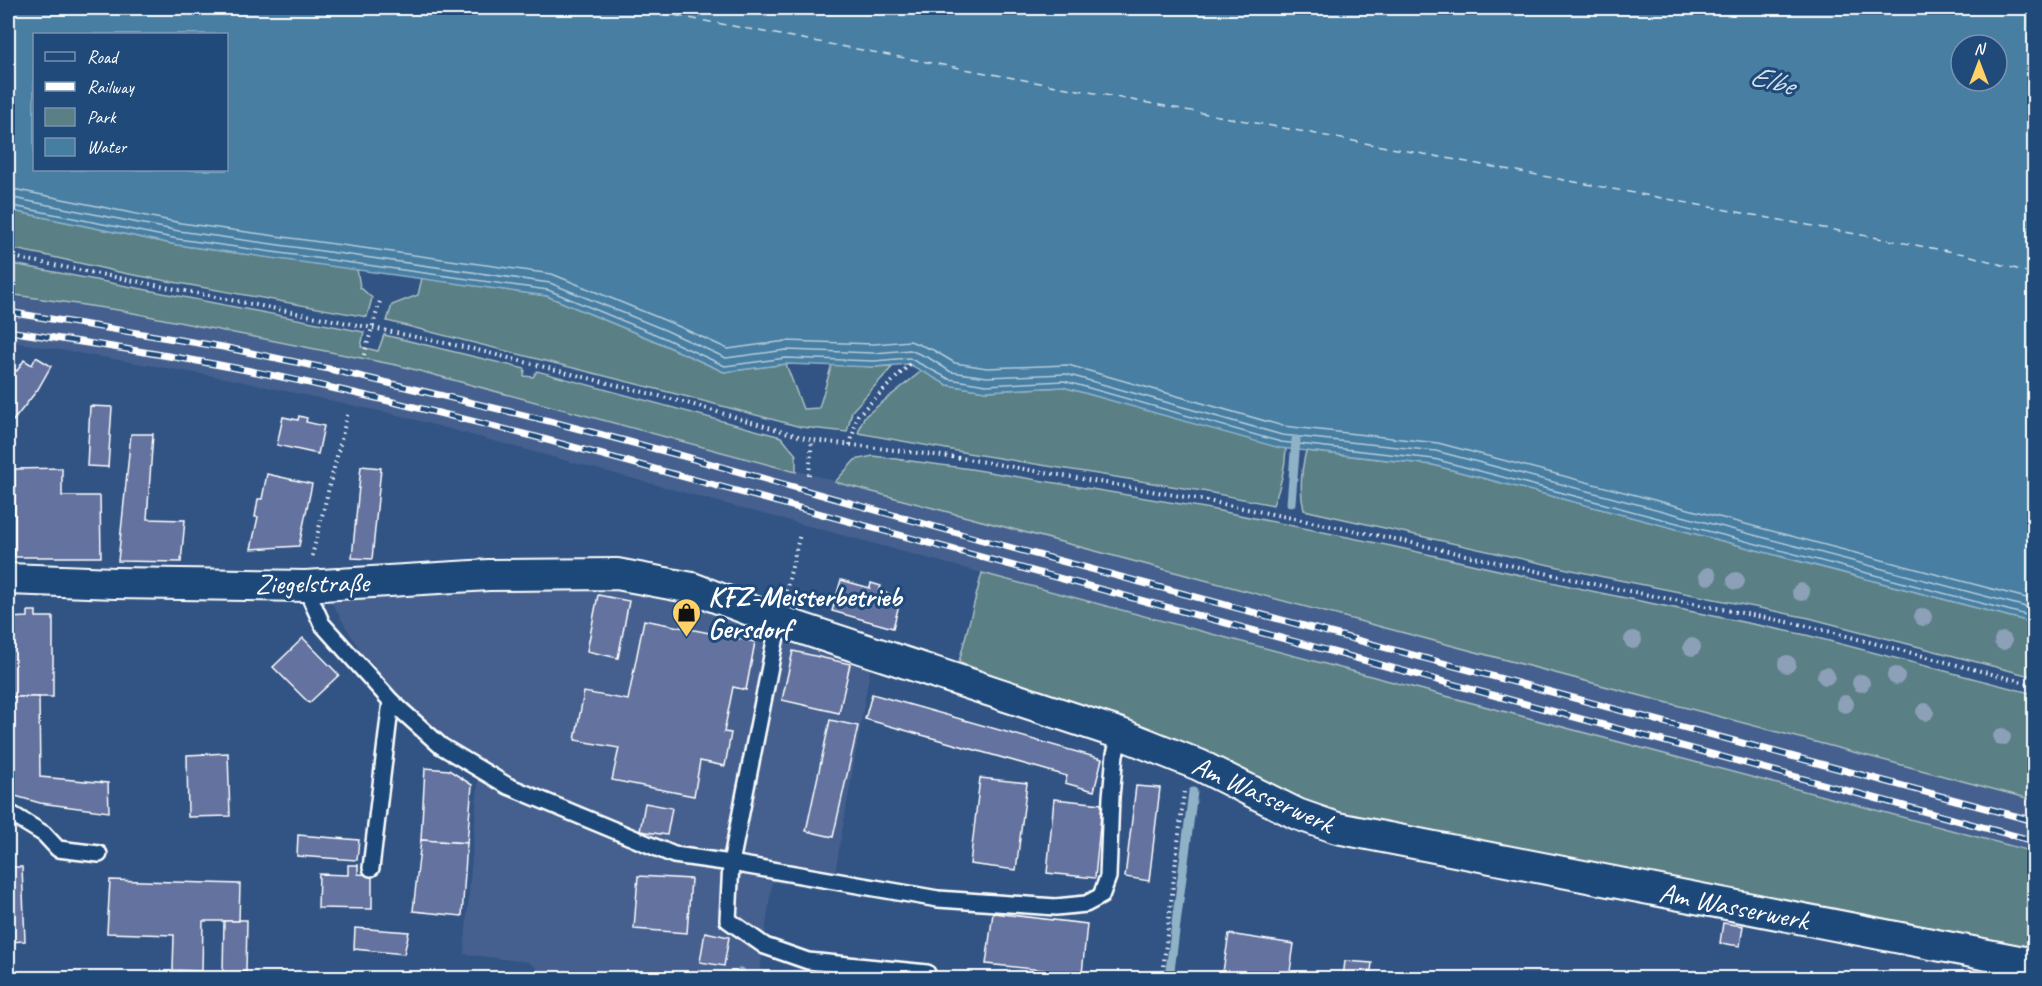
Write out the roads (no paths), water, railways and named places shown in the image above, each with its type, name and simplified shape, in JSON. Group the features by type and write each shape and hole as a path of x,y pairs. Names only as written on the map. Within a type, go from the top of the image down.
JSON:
{"street":[{"name":"Ziegelstraße","path":"8,579 305,586 489,575 617,574"},
{"name":"Am Wasserwerk","path":"617,574 692,588 780,621 1121,734 1199,765 1297,814 1337,828 2034,964"}],"lane":[{"path":"305,586 322,624 391,701 441,746 508,786 675,855 731,862 938,899 1056,907 1086,904 1101,896 1108,878 1111,797 1115,754 1121,734"},
{"path":"780,621 731,862 728,920 765,946 808,961 927,973"},
{"path":"371,868 391,701"},
{"path":"8,812 44,834 58,849 99,854"}],"water":[{"name":"Elbe","path":"8,8 2034,8 2034,623 1433,465 1280,448 1063,387 986,391 947,385 909,364 874,367 786,364 724,372 547,296 177,245 8,210"}],"waterway":[{"path":"1291,503 1296,440"},
{"path":"1169,978 1193,792"},
{"path":"741,972 741,978"}],"railway":[{"path":"8,312 223,347 329,369 549,421 975,538 2034,821"},
{"path":"8,331 128,349 288,378 536,437 2034,841"}],"place":[{"name":"KFZ-Meisterbetrieb Gersdorf","path":"687,638"}]}
